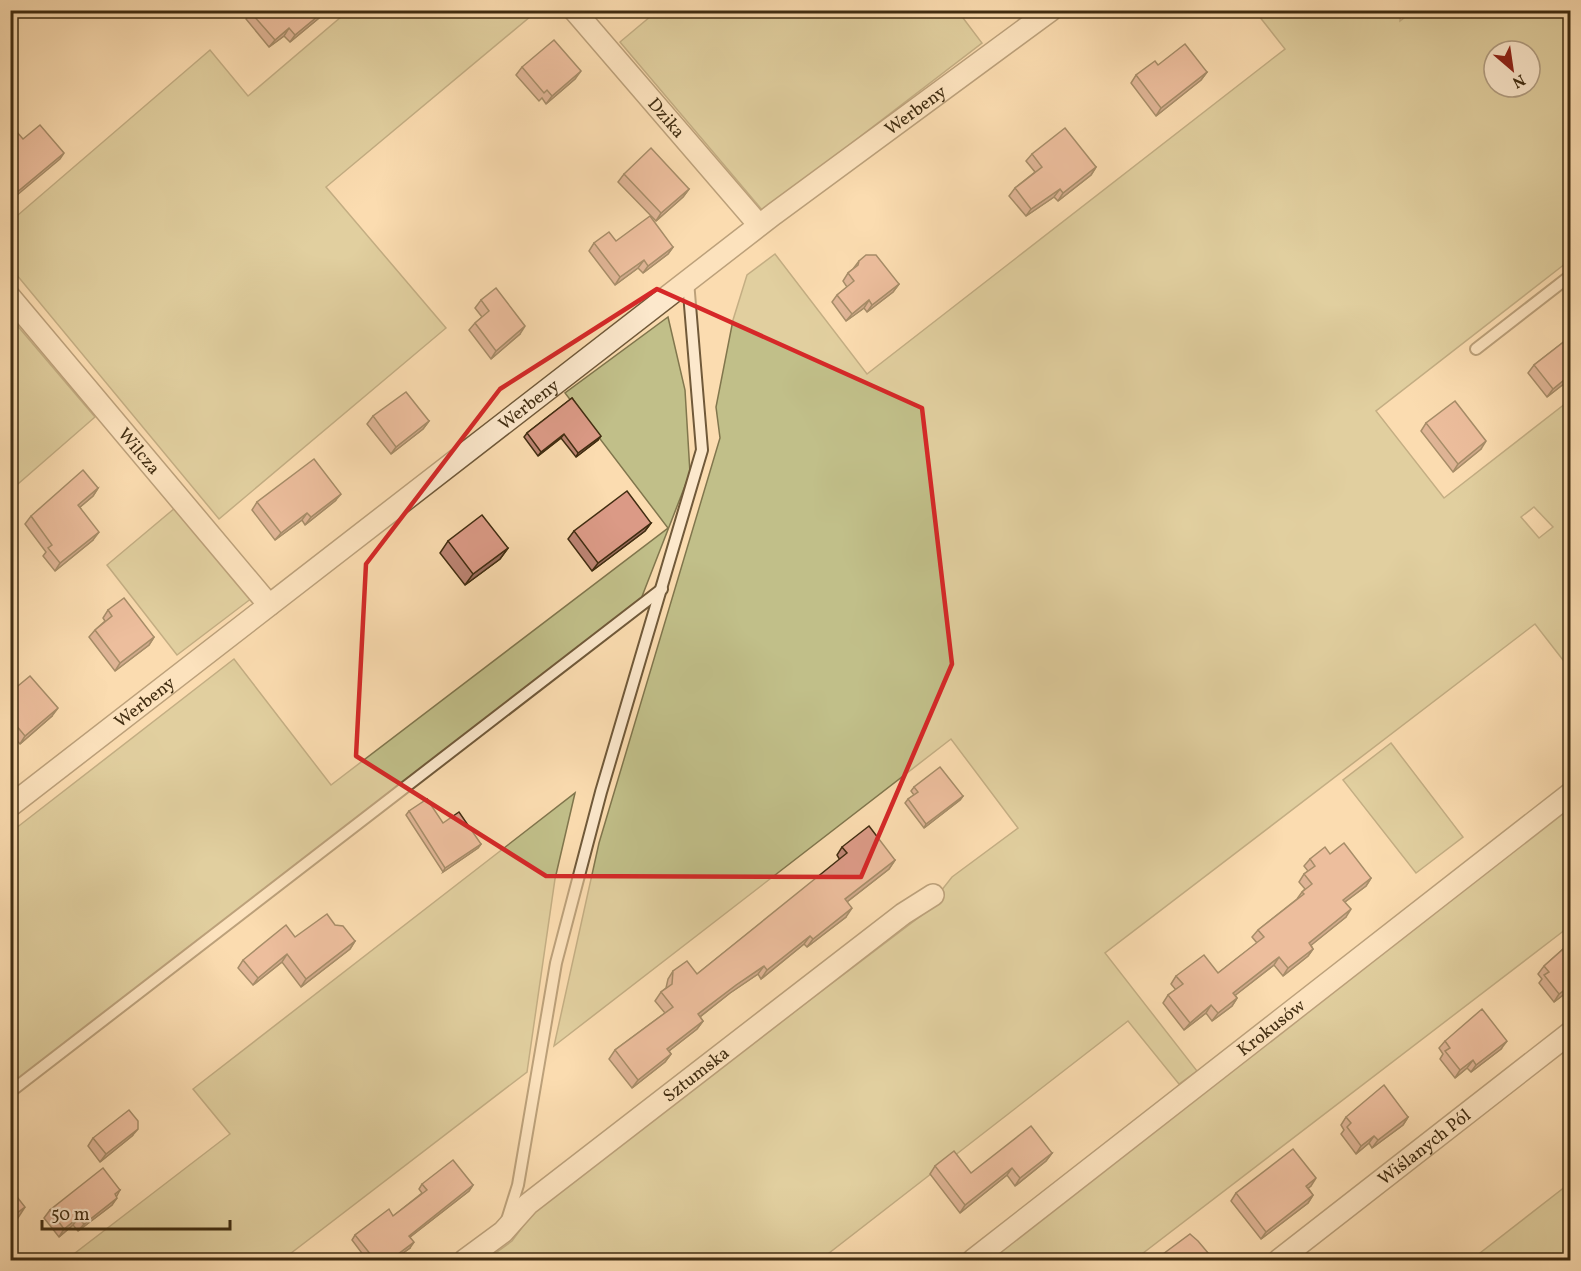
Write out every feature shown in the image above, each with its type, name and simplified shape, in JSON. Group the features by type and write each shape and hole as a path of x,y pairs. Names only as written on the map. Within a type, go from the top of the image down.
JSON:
{"street":[{"name":"Dzika","path":"574,10 759,225"},
{"name":"Werbeny","path":"10,806 759,225 1051,10"},
{"name":"Wilcza","path":"10,297 269,605"},
{"name":"Krokusów","path":"973,1260 1570,794"},
{"name":"Sztumska","path":"465,1260 504,1232 528,1204 903,914 933,896"},
{"name":"Wiślanych Pól","path":"1279,1260 1570,1033"}],"lane":[{"path":"1476,349 1570,276"},
{"path":"504,1232 520,1175 556,963 601,792 663,589 702,450 688,281"},
{"path":"10,1092 663,589"}],"highlighted area":[{"path":"657,289 922,408 952,664 861,877 546,876 356,756 366,564 500,389"}],"shaded area":[{"path":"957,10 982,43 763,211 620,42 657,11"},
{"path":"348,11 537,11 326,187 446,328 219,519 11,268 11,221 210,50 248,96"},
{"path":"1255,11 1400,11 1400,21 1413,11 1570,11 1570,260 1376,411 1444,498 1570,400 1570,669 1535,624 1105,953 1197,1071 1179,1084 1128,1021 820,1260 486,1260 512,1241 538,1206 922,915 952,877 1018,828 951,739 554,1046 599,843 720,438 716,407 733,320 747,275 775,254 867,374 1285,49","holes":["1534,507 1553,527 1539,538 1521,517"]},
{"path":"10,317 95,417 11,490 10,490"},
{"path":"668,317 685,390 690,473 641,599 11,1087 11,832 234,659 331,785 668,528 565,393"},
{"path":"175,508 252,598 177,655 107,565"},
{"path":"1391,743 1463,837 1416,873 1343,780"},
{"path":"575,793 555,879 527,1072 282,1260 66,1260 230,1134 193,1089"},
{"path":"1570,807 1570,926 1134,1260 985,1260"},
{"path":"1570,1183 1570,1260 1471,1260"}],"building":[{"path":"252,10 324,11 295,35 289,28 275,40 253,15"},
{"path":"554,40 581,71 552,96 547,90 544,93 522,67"},
{"path":"1185,44 1207,72 1161,108 1136,75 1155,61 1158,65"},
{"path":"10,124 23,139 40,125 64,153 10,198"},
{"path":"1065,128 1096,167 1063,193 1060,189 1031,209 1015,188 1042,167 1032,154"},
{"path":"651,148 689,189 661,213 624,174"},
{"path":"650,216 673,247 648,266 644,260 620,277 594,243 609,232 616,241"},
{"path":"866,255 876,255 899,284 872,305 869,300 852,314 837,295 854,281 848,273"},
{"path":"496,288 525,326 496,351 475,323 489,311 481,300"},
{"path":"1570,337 1570,375 1553,389 1534,365"},
{"path":"406,392 429,421 396,447 373,416"},
{"path":"572,398 601,436 578,453 564,434 541,452 527,433"},
{"path":"1455,401 1486,441 1458,464 1426,423"},
{"path":"314,459 341,494 311,517 307,513 281,533 257,502"},
{"path":"83,470 98,488 78,505 99,532 60,563 48,548 52,545 31,516"},
{"path":"627,491 651,523 598,563 574,531"},
{"path":"482,515 508,548 473,574 448,541"},
{"path":"124,598 154,637 120,663 95,630 112,616 108,610"},
{"path":"30,676 58,708 25,736 10,718 10,687 13,690"},
{"path":"940,767 963,796 926,824 908,799 918,792 914,787"},
{"path":"427,799 443,823 459,812 481,844 445,868 409,811"},
{"path":"869,826 895,860 845,899 852,908 813,939 810,936 767,970 764,966 698,1014 703,1021 667,1049 671,1054 638,1080 615,1050 673,1007 661,992 672,984 673,971 687,961 697,974 847,853 842,847"},
{"path":"1344,843 1371,878 1343,900 1351,909 1309,943 1313,949 1288,968 1279,957 1233,993 1237,998 1218,1013 1211,1005 1190,1023 1168,995 1183,984 1176,976 1204,955 1218,973 1264,937 1258,930 1304,894 1302,892 1312,884 1304,874 1315,866 1310,859 1325,847 1330,854"},
{"path":"327,914 335,925 343,926 355,941 306,979 287,954 258,978 243,960 286,925 295,937"},
{"path":"1570,943 1570,986 1559,994 1544,975 1549,972 1544,966"},
{"path":"1482,1009 1507,1041 1476,1065 1473,1060 1460,1070 1445,1051 1450,1048 1445,1041"},
{"path":"1384,1085 1408,1117 1378,1140 1374,1136 1361,1146 1347,1127 1351,1123 1346,1117"},
{"path":"129,1110 138,1121 138,1129 106,1154 93,1138"},
{"path":"1031,1126 1052,1153 1020,1178 1012,1168 965,1205 935,1166 954,1151 971,1173"},
{"path":"1293,1149 1316,1178 1306,1186 1313,1195 1266,1232 1236,1193"},
{"path":"453,1160 473,1185 409,1236 414,1242 390,1260 375,1260 355,1235 389,1209 393,1216 427,1190 422,1184"},
{"path":"103,1168 120,1190 115,1194 117,1198 84,1224 78,1218 64,1229 50,1210"},
{"path":"10,1188 25,1207 10,1218"},
{"path":"1190,1234 1214,1260 1155,1260"},
{"path":"287,1255 292,1260 280,1260"}]}
